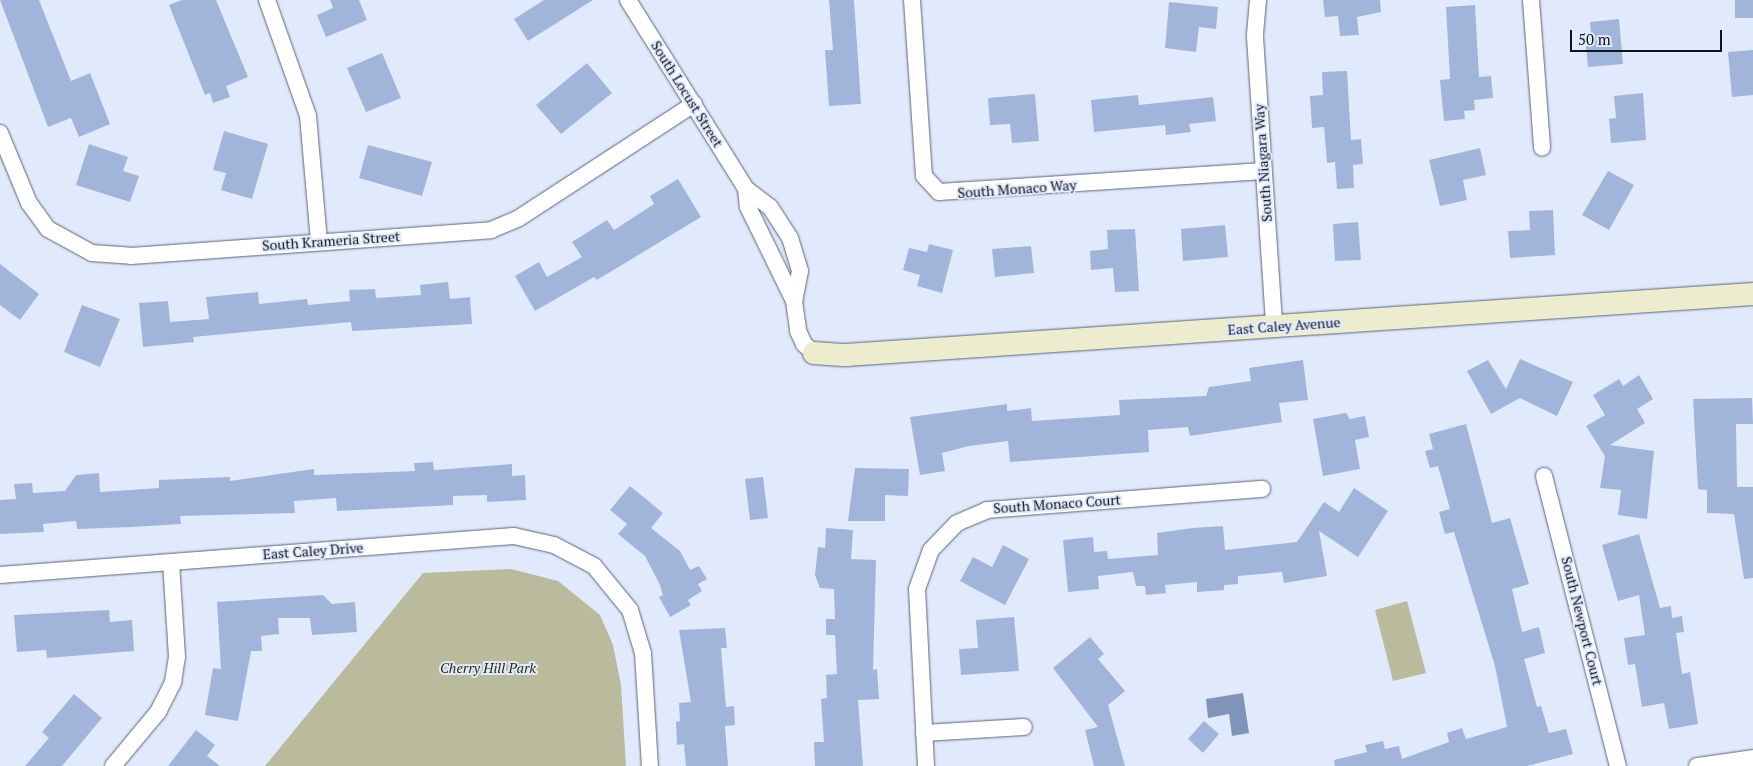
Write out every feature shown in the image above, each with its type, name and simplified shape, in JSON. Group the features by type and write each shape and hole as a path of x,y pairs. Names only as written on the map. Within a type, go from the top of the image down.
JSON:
{"street":[{"path":"267,0 308,116 319,241"},
{"name":"South Locust Street","path":"628,0 746,189 748,207 794,301 801,339 814,353"},
{"name":"South Monaco Way","path":"912,0 924,176 939,192 1263,171"},
{"name":"South Niagara Way","path":"1258,0 1255,37 1274,326"},
{"path":"1531,0 1542,148"},
{"name":"South Krameria Street","path":"0,133 36,216 77,248 107,256 131,256 319,241 473,233 506,225 694,104"},
{"name":"East Caley Avenue","path":"814,353 846,355 1753,294"},
{"name":"South Newport Court","path":"1544,476 1618,766"},
{"name":"South Monaco Court","path":"926,766 917,589 931,550 957,523 987,510 1262,489"},
{"name":"East Caley Drive","path":"0,576 514,536 572,552 612,584 630,610 643,653 650,766"},
{"path":"113,766 158,712 172,682 176,657 172,562"},
{"path":"924,733 1024,727"},
{"path":"1697,766 1753,758"}],"green space":[{"name":"Cherry Hill Park","path":"511,569 558,581 600,615 613,645 621,685 626,766 265,766 423,573"},
{"path":"1407,601 1426,673 1393,681 1375,610"}],"water":[{"path":"1243,693 1249,733 1232,736 1229,714 1208,718 1206,699"}],"building":[{"path":"0,0 39,0 71,81 90,73 110,124 79,137 71,118 48,127"},
{"path":"182,0 216,0 248,77 226,86 230,97 213,103 210,93 205,95 169,5"},
{"path":"330,0 359,0 367,20 326,37 317,15 333,8"},
{"path":"544,0 593,0 528,41 514,19"},
{"path":"829,0 854,0 861,104 829,106 825,50 833,50"},
{"path":"1323,0 1380,0 1381,12 1357,17 1359,35 1340,36 1338,16 1325,17"},
{"path":"1735,0 1753,0 1753,18 1735,18"},
{"path":"1169,2 1218,7 1216,29 1199,27 1196,52 1165,48"},
{"path":"1475,5 1479,77 1491,76 1493,98 1474,100 1475,110 1464,111 1465,119 1444,121 1440,80 1450,79 1446,7"},
{"path":"1619,19 1623,64 1588,67 1586,46 1592,46 1590,22"},
{"path":"1753,50 1753,95 1732,97 1728,52"},
{"path":"382,53 401,98 366,112 347,68"},
{"path":"587,63 612,93 561,134 536,105"},
{"path":"1347,71 1351,140 1361,139 1363,164 1353,165 1354,188 1337,189 1335,162 1327,163 1324,127 1312,128 1310,96 1323,95 1322,72"},
{"path":"1643,93 1646,140 1611,143 1609,119 1616,118 1614,96"},
{"path":"1035,94 1039,141 1012,143 1010,124 990,125 988,98"},
{"path":"1138,95 1139,105 1213,97 1216,121 1189,124 1191,132 1166,135 1165,125 1094,132 1091,100"},
{"path":"224,131 268,144 252,199 221,190 226,173 213,170"},
{"path":"89,144 128,157 123,171 139,176 130,202 76,185"},
{"path":"368,145 432,162 422,196 359,178"},
{"path":"1480,148 1486,175 1463,180 1467,200 1440,206 1429,160"},
{"path":"1608,171 1634,185 1609,230 1582,215"},
{"path":"678,179 701,217 597,280 594,277 535,311 515,276 539,262 547,277 582,257 572,242 607,220 614,230 654,204 650,196"},
{"path":"1553,210 1555,255 1510,258 1508,231 1530,230 1529,211"},
{"path":"1358,222 1361,260 1335,261 1333,224"},
{"path":"1225,225 1228,257 1183,261 1181,229"},
{"path":"1135,229 1139,291 1115,292 1113,268 1091,270 1090,251 1108,249 1107,230"},
{"path":"929,244 953,250 942,293 917,286 920,275 903,270 909,248 927,252"},
{"path":"1031,246 1034,273 995,277 992,249"},
{"path":"0,264 39,294 20,320 0,305"},
{"path":"448,282 450,299 470,297 472,324 352,331 351,322 193,337 194,342 143,347 139,303 168,301 170,322 209,319 206,297 258,292 259,304 307,299 308,305 350,301 349,290 375,289 376,298 421,295 420,285"},
{"path":"82,305 120,319 100,367 64,352"},
{"path":"1520,359 1573,382 1557,416 1520,398 1491,414 1467,371 1488,360 1506,389"},
{"path":"1303,360 1308,400 1279,403 1282,422 1190,436 1188,427 1148,430 1149,452 1010,462 1008,441 969,446 942,453 945,471 920,475 910,417 1007,404 1007,411 1031,408 1032,421 1120,415 1119,400 1206,396 1209,387 1251,381 1249,368"},
{"path":"1639,375 1653,399 1637,409 1645,423 1610,445 1654,451 1647,519 1618,515 1621,490 1600,488 1605,456 1586,426 1605,415 1593,395 1619,379 1623,386"},
{"path":"1752,398 1753,424 1736,424 1737,487 1753,487 1753,578 1744,579 1734,514 1707,513 1707,490 1698,489 1693,399"},
{"path":"1346,413 1350,419 1365,416 1369,437 1355,440 1360,469 1323,476 1313,419"},
{"path":"1466,424 1492,523 1510,518 1529,584 1512,589 1522,632 1539,627 1545,653 1524,659 1537,707 1541,706 1549,733 1566,729 1573,754 1527,766 1335,766 1334,760 1367,752 1365,745 1383,741 1385,749 1399,746 1402,759 1449,742 1447,733 1462,728 1466,739 1507,727 1495,666 1454,532 1445,534 1439,512 1450,509 1438,466 1430,468 1425,451 1433,449 1429,434"},
{"path":"433,462 434,470 512,464 512,476 525,475 526,500 487,502 487,495 453,496 453,505 337,511 336,498 294,501 295,513 180,516 181,524 132,527 77,529 76,521 43,524 44,532 0,534 0,500 16,499 14,484 32,483 33,493 65,491 76,475 99,473 100,492 159,488 159,480 230,477 230,481 314,469 314,475 415,471 414,463"},
{"path":"855,468 909,469 908,496 885,495 885,521 848,521"},
{"path":"763,477 768,518 750,520 745,479"},
{"path":"630,486 663,513 651,528 680,551 690,570 699,566 707,579 698,584 702,591 688,600 691,605 670,617 659,597 663,595 660,585 645,556 618,534 627,524 610,510"},
{"path":"1354,488 1388,511 1358,557 1319,531 1327,576 1284,583 1282,572 1238,576 1238,584 1224,585 1224,590 1197,592 1197,582 1165,585 1166,593 1146,595 1145,586 1136,586 1133,572 1098,576 1099,589 1068,592 1063,540 1093,537 1094,552 1107,551 1108,559 1158,555 1157,533 1193,528 1223,526 1225,550 1297,542 1324,502 1339,512"},
{"path":"826,528 853,530 851,559 876,560 873,670 877,669 879,699 858,700 863,766 815,766 814,742 824,742 821,699 827,698 826,675 837,674 835,635 826,635 826,619 835,619 834,589 820,588 815,575 818,547 825,548"},
{"path":"1639,534 1660,608 1671,606 1672,618 1682,616 1684,632 1676,633 1682,674 1690,672 1698,724 1669,729 1664,703 1642,707 1635,664 1628,665 1624,638 1645,635 1639,595 1618,601 1602,545"},
{"path":"1003,545 1029,559 1005,605 960,581 973,557 992,567"},
{"path":"323,595 332,604 355,602 357,632 312,635 310,618 278,618 279,634 261,636 262,651 251,651 238,721 205,715 213,668 221,669 217,602"},
{"path":"109,610 110,622 132,620 134,651 47,658 46,650 17,652 14,615"},
{"path":"1014,617 1019,671 961,675 959,649 978,648 976,620"},
{"path":"725,628 727,648 721,648 726,707 734,706 735,725 725,726 728,766 686,766 684,744 677,745 676,722 680,721 679,703 691,702 679,630"},
{"path":"1090,637 1104,654 1098,659 1125,691 1108,705 1125,766 1094,766 1085,730 1098,727 1053,668"},
{"path":"74,694 102,718 62,766 25,766 49,738 42,732"},
{"path":"1204,721 1219,734 1203,753 1188,739"},
{"path":"196,730 215,745 207,756 220,766 168,766"}]}
